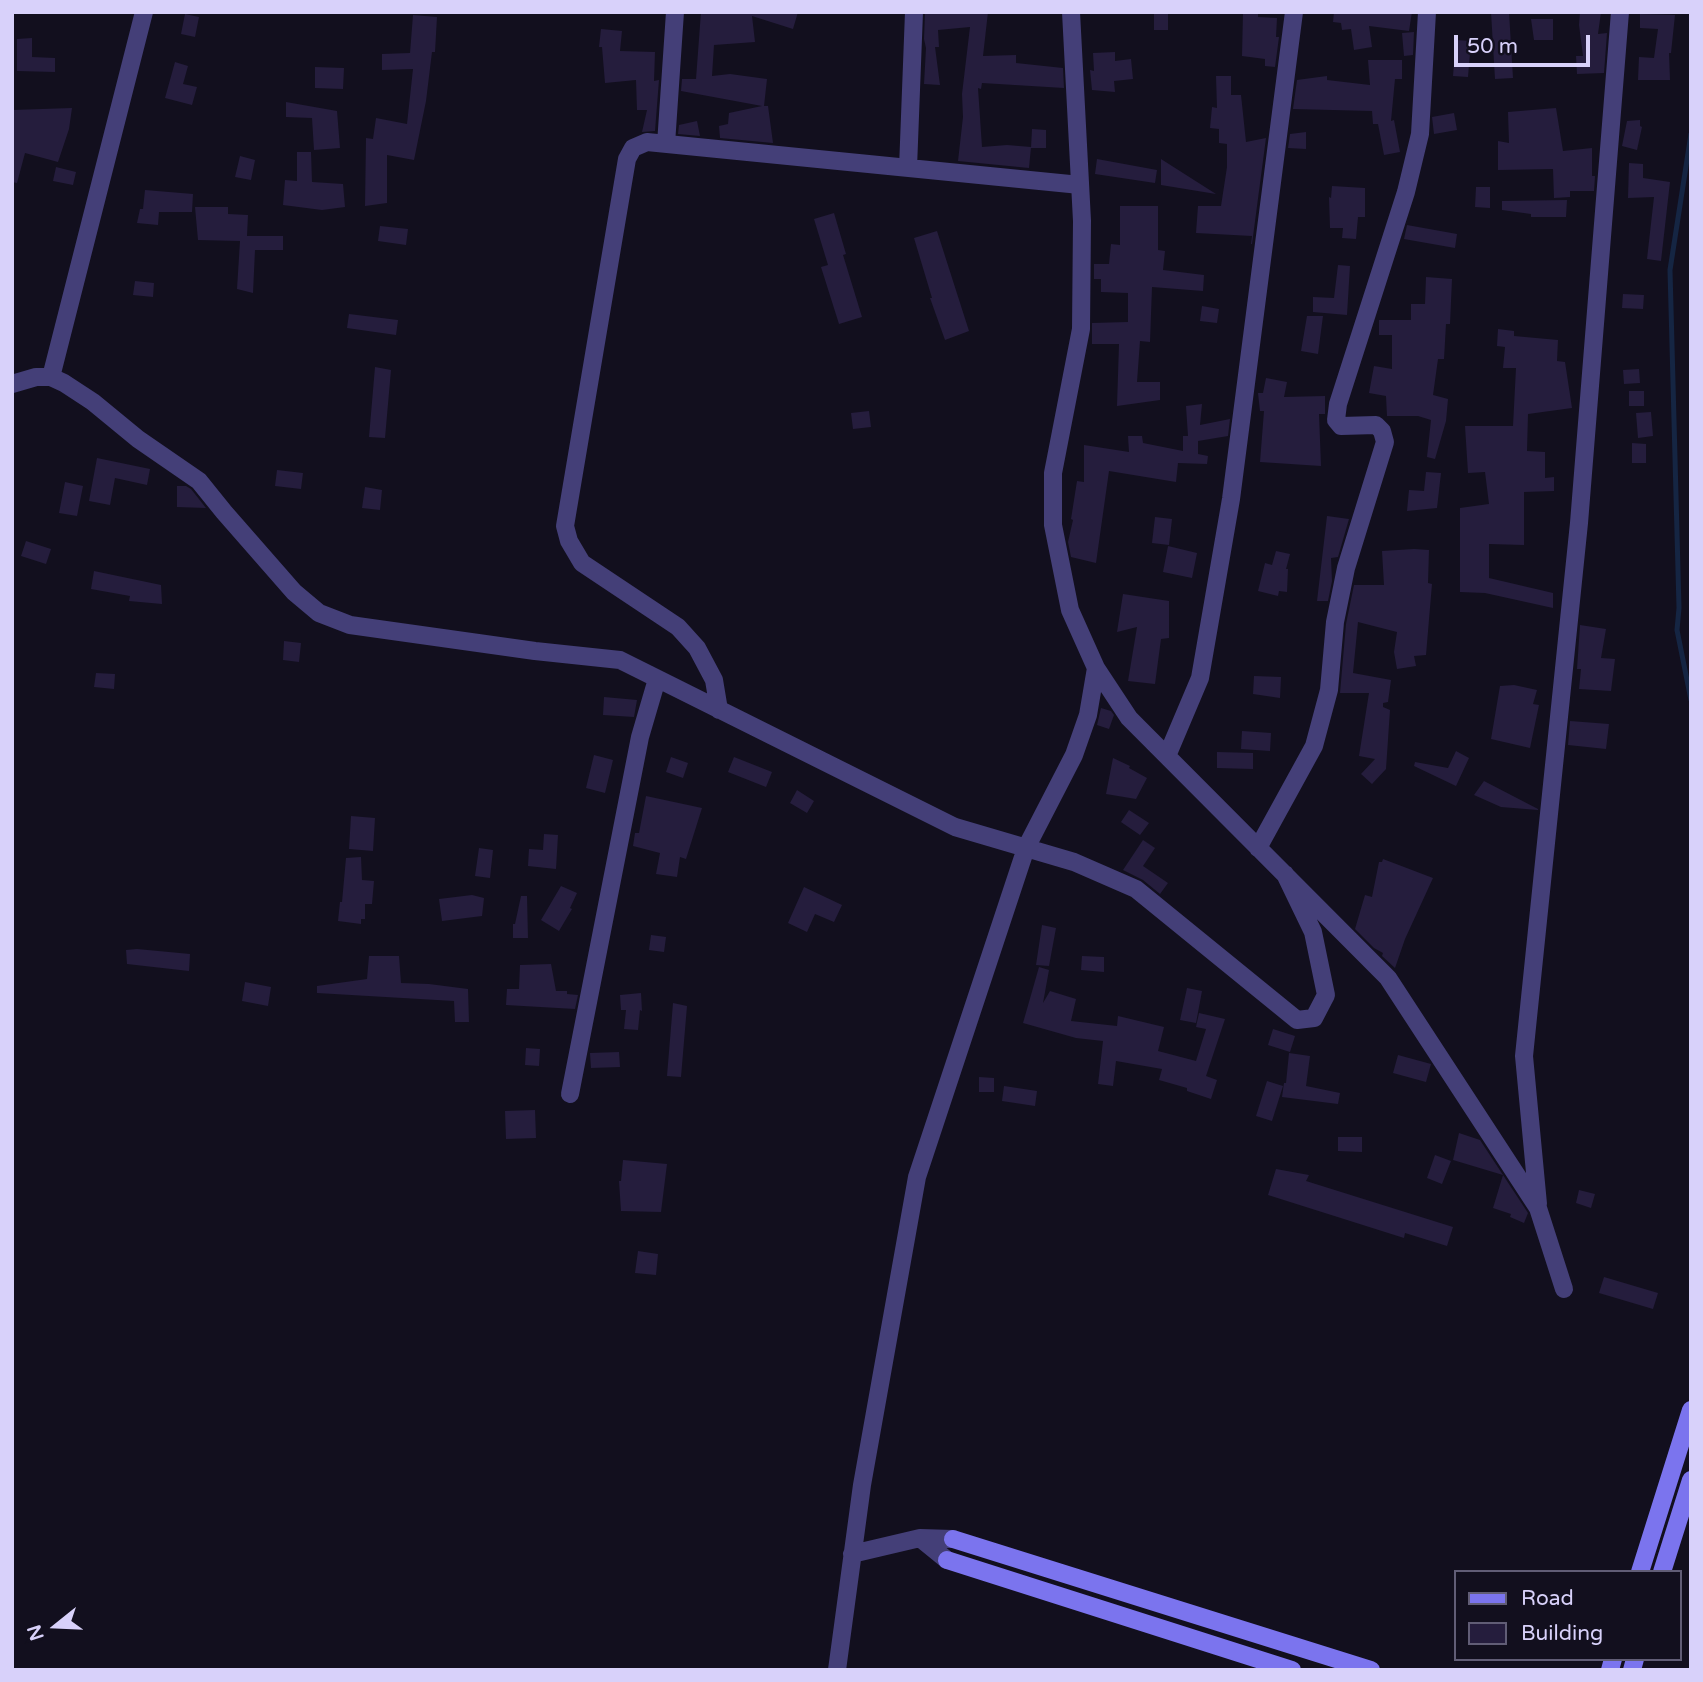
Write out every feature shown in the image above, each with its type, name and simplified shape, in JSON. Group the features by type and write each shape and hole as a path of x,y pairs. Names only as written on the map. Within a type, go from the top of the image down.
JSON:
{"street":[{"path":"51,377 144,12"},
{"path":"666,144 675,12"},
{"path":"908,168 914,12"},
{"path":"1071,12 1080,185 1081,329 1053,473 1053,525 1070,610 1096,668 1129,718 1388,978 1538,1208"},
{"path":"1167,756 1200,678 1231,499 1294,12"},
{"path":"1258,848 1314,746 1329,690 1335,622 1346,568 1385,442 1382,431 1376,425 1341,426 1336,420 1338,404 1406,191 1420,134 1427,12"},
{"path":"1564,1289 1538,1208 1524,1056 1579,523 1620,12"},
{"path":"719,710 714,680 697,648 678,627 582,563 569,541 565,526 627,159 633,148 647,142 1080,185"},
{"path":"12,384 36,377 51,377 93,402 138,439 199,481 295,592 320,612 350,625 620,660 956,827 1074,862 1136,889 1297,1020 1314,1018 1326,995 1313,932 1285,874"},
{"path":"837,1670 864,1472 917,1177 1026,848 1074,755 1088,715 1096,668"},
{"path":"570,1094 640,737 657,679"},
{"path":"1641,1570 1691,1410"},
{"path":"1663,1570 1691,1480"},
{"path":"852,1554 920,1538 953,1539 1371,1670"},
{"path":"920,1538 947,1560 1292,1670"}],"building":[{"path":"701,12 798,12 793,29 752,16 755,42 714,45 712,76 730,74 767,79 764,106 768,106 773,143 720,138 719,126 728,124 729,113 762,106 681,91 682,79 696,79"},
{"path":"988,12 983,56 1016,55 1016,63 1063,68 1064,88 982,83 981,89 978,88 982,147 1031,147 1029,168 958,161 970,27 938,30 939,47 935,47 940,85 924,84 925,13"},
{"path":"1154,12 1168,12 1168,30 1154,30"},
{"path":"1243,12 1258,12 1258,17 1277,18 1276,37 1279,37 1275,67 1265,66 1265,59 1242,56"},
{"path":"1334,12 1412,12 1409,31 1369,26 1372,47 1354,50 1351,29 1342,30 1341,23 1333,22"},
{"path":"1491,12 1509,12 1513,78 1495,79"},
{"path":"1580,12 1601,12 1598,34 1607,33 1604,73 1577,74 1576,56 1583,56"},
{"path":"185,14 199,17 195,37 181,34"},
{"path":"1640,14 1675,15 1669,53 1670,80 1638,80 1639,57 1654,58 1658,29 1640,28"},
{"path":"413,15 437,17 435,52 432,52 426,101 414,160 387,155 387,203 365,206 366,138 373,139 376,118 407,124 413,69 382,70 382,54 410,53"},
{"path":"1531,19 1553,19 1553,40 1534,40"},
{"path":"601,29 622,31 620,51 655,52 654,81 659,80 655,131 642,132 647,110 637,110 636,80 605,83 602,47 599,47"},
{"path":"1414,32 1413,55 1404,56 1402,33"},
{"path":"32,38 32,57 55,58 55,72 17,71 17,39"},
{"path":"1456,40 1471,41 1468,77 1453,76"},
{"path":"1115,52 1115,61 1131,59 1133,79 1114,81 1115,92 1092,90 1090,70 1094,71 1093,53"},
{"path":"1368,60 1402,60 1402,79 1395,79 1391,121 1394,120 1400,152 1384,155 1378,124 1373,124 1372,111 1293,109 1297,80 1327,76 1327,80 1370,85"},
{"path":"175,62 188,66 183,84 197,87 192,105 165,98"},
{"path":"315,67 344,68 343,89 315,88"},
{"path":"1216,76 1231,76 1231,95 1241,95 1246,142 1266,138 1252,244 1252,236 1196,233 1198,206 1221,206 1227,167 1227,144 1219,143 1219,129 1210,128 1212,107 1217,108"},
{"path":"286,102 337,111 340,148 314,150 312,118 286,117"},
{"path":"72,108 69,129 58,162 25,153 17,183 12,182 12,110"},
{"path":"1556,108 1563,151 1592,148 1594,191 1570,191 1570,197 1554,198 1553,169 1498,170 1498,141 1509,143 1508,112"},
{"path":"1454,113 1457,130 1434,134 1432,117"},
{"path":"1640,120 1642,127 1637,150 1622,146 1627,121"},
{"path":"697,121 700,136 678,134 679,125"},
{"path":"1032,129 1046,130 1046,148 1031,148"},
{"path":"1306,132 1306,149 1288,148 1290,134"},
{"path":"297,152 311,152 312,182 343,184 345,207 322,210 283,205 285,180 297,181"},
{"path":"240,156 255,160 251,180 235,177"},
{"path":"1097,159 1157,170 1155,183 1095,174"},
{"path":"1161,159 1216,194 1161,185"},
{"path":"1629,163 1643,164 1643,178 1670,182 1661,261 1647,259 1654,197 1628,198"},
{"path":"56,167 76,172 73,185 53,181"},
{"path":"1332,186 1365,188 1365,217 1358,217 1356,239 1342,238 1343,228 1330,228 1329,197 1331,198"},
{"path":"1476,187 1490,187 1490,208 1475,207"},
{"path":"145,190 193,194 192,212 159,212 158,225 137,223 140,209 143,209"},
{"path":"1567,200 1566,217 1531,217 1531,214 1502,210 1502,201"},
{"path":"1120,206 1158,206 1158,250 1165,251 1163,270 1204,275 1203,291 1152,287 1150,342 1140,341 1137,382 1160,382 1160,400 1117,406 1119,344 1092,344 1092,323 1128,322 1128,293 1101,292 1101,279 1094,279 1094,264 1109,264 1111,244 1120,245"},
{"path":"195,207 228,207 228,214 248,215 247,236 283,236 283,250 255,250 253,293 237,289 240,241 198,240"},
{"path":"834,213 846,254 843,255 862,317 839,324 821,267 828,265 814,219"},
{"path":"1407,225 1457,234 1455,248 1404,239"},
{"path":"380,226 408,229 406,245 378,241"},
{"path":"937,231 969,331 945,340 930,298 914,238"},
{"path":"1338,265 1350,266 1347,315 1313,312 1313,297 1334,298"},
{"path":"1426,277 1452,279 1450,324 1446,324 1444,359 1438,359 1433,395 1448,399 1446,421 1435,459 1427,457 1431,420 1418,416 1387,416 1386,396 1369,393 1374,366 1392,369 1392,335 1379,335 1379,320 1411,320 1411,304 1425,304"},
{"path":"135,281 154,283 153,297 133,295"},
{"path":"1623,294 1644,295 1643,309 1622,308"},
{"path":"1202,306 1219,309 1217,323 1200,321"},
{"path":"349,314 398,320 396,335 347,328"},
{"path":"1307,316 1323,316 1318,354 1301,351"},
{"path":"1498,329 1514,331 1514,336 1558,340 1557,361 1565,362 1572,408 1528,414 1527,451 1545,452 1545,478 1554,477 1554,491 1524,492 1524,545 1489,544 1489,578 1553,593 1553,608 1485,593 1460,592 1460,508 1489,504 1485,472 1468,473 1465,426 1513,426 1516,368 1503,368 1505,347 1497,346"},
{"path":"375,367 391,370 385,438 369,437"},
{"path":"1639,369 1640,383 1624,384 1623,370"},
{"path":"1266,378 1287,382 1284,397 1325,396 1325,414 1319,414 1321,466 1260,462 1264,411 1260,411 1258,393 1263,393"},
{"path":"1629,391 1644,391 1644,406 1629,406"},
{"path":"1202,404 1200,425 1230,419 1228,436 1198,441 1198,454 1208,456 1207,464 1178,463 1176,482 1109,471 1096,563 1071,557 1068,542 1077,481 1084,482 1084,445 1129,452 1128,436 1142,436 1143,443 1183,451 1183,436 1188,436 1186,406"},
{"path":"869,411 871,427 853,429 851,413"},
{"path":"1651,412 1653,436 1638,438 1636,413"},
{"path":"1632,443 1646,444 1646,463 1632,463"},
{"path":"97,458 150,469 147,485 115,478 110,505 89,501"},
{"path":"277,470 303,473 301,489 275,486"},
{"path":"1426,472 1441,473 1437,508 1407,511 1409,490 1424,491"},
{"path":"65,482 83,486 77,516 59,513"},
{"path":"177,486 191,489 206,508 177,507"},
{"path":"365,487 382,490 380,510 362,508"},
{"path":"1327,516 1349,519 1338,557 1331,558 1332,581 1328,601 1317,601"},
{"path":"1155,517 1172,519 1169,545 1152,543"},
{"path":"26,541 51,549 46,564 21,556"},
{"path":"1168,546 1197,553 1192,578 1163,572"},
{"path":"1429,550 1428,583 1432,584 1426,655 1414,656 1416,666 1397,669 1394,652 1397,632 1358,622 1353,673 1391,680 1388,702 1383,703 1383,707 1390,710 1386,769 1372,784 1361,774 1375,759 1359,756 1369,693 1340,693 1346,624 1354,585 1384,585 1382,551"},
{"path":"1276,551 1290,554 1286,569 1287,592 1279,591 1278,596 1258,591 1265,563 1272,565"},
{"path":"94,571 161,585 162,604 129,601 130,596 91,589"},
{"path":"1123,594 1169,601 1169,638 1161,639 1155,684 1128,681 1137,627 1117,632"},
{"path":"1580,625 1606,629 1601,658 1615,659 1611,691 1579,689 1581,669 1577,669"},
{"path":"284,641 301,643 299,662 283,660"},
{"path":"96,673 115,674 114,689 94,687"},
{"path":"1254,676 1281,677 1280,698 1253,694"},
{"path":"1514,685 1537,690 1533,704 1539,705 1530,748 1491,739 1500,686"},
{"path":"604,697 637,700 634,717 603,715"},
{"path":"1101,708 1114,715 1109,729 1097,725"},
{"path":"1570,721 1609,724 1606,749 1568,745"},
{"path":"1242,731 1271,733 1270,751 1241,749"},
{"path":"1456,751 1469,758 1456,786 1414,766 1415,762 1448,768"},
{"path":"1217,752 1253,753 1253,769 1217,768"},
{"path":"594,755 613,760 605,793 586,788"},
{"path":"671,757 688,763 683,778 666,772"},
{"path":"734,757 772,772 766,787 728,772"},
{"path":"1113,758 1147,778 1136,799 1106,794"},
{"path":"1484,781 1538,810 1501,807 1474,795"},
{"path":"797,790 814,801 807,813 790,803"},
{"path":"646,796 702,808 686,859 680,857 677,877 656,874 660,853 633,846 635,833 639,833"},
{"path":"1129,810 1149,823 1140,835 1121,822"},
{"path":"351,816 375,818 373,851 349,849"},
{"path":"544,834 558,835 556,869 528,866 529,849 543,850"},
{"path":"1143,840 1155,848 1143,866 1168,883 1160,894 1143,880 1123,870"},
{"path":"479,848 493,850 490,878 475,876"},
{"path":"361,857 362,880 374,881 372,904 365,904 365,919 361,919 361,924 338,921 346,858"},
{"path":"1383,859 1433,878 1395,968 1382,956 1383,953 1355,929 1365,895 1372,897 1379,862"},
{"path":"561,886 577,893 570,908 572,909 559,931 541,920"},
{"path":"804,887 842,905 834,922 815,914 807,932 788,923"},
{"path":"472,895 484,898 482,916 442,921 439,899"},
{"path":"521,896 527,896 528,938 513,938 513,924"},
{"path":"1042,925 1056,928 1049,966 1036,965"},
{"path":"651,935 666,937 664,952 649,950"},
{"path":"126,950 190,954 189,971 127,964"},
{"path":"369,956 399,956 401,983 468,989 469,1022 455,1022 454,1001 317,993 317,986 367,979"},
{"path":"1082,956 1104,957 1104,972 1081,970"},
{"path":"551,964 556,991 578,995 575,1009 506,1005 507,989 519,989 520,965"},
{"path":"1039,967 1049,970 1043,1003 1050,991 1076,999 1071,1021 1117,1026 1118,1016 1164,1027 1158,1051 1196,1061 1206,1029 1196,1027 1199,1013 1225,1019 1206,1076 1217,1080 1211,1099 1159,1080 1162,1069 1116,1061 1113,1086 1098,1084 1103,1041 1076,1038 1023,1023"},
{"path":"245,982 271,987 268,1006 242,1001"},
{"path":"1187,988 1202,991 1196,1023 1180,1020"},
{"path":"641,993 642,1011 640,1010 638,1030 624,1029 626,1010 621,1010 620,995"},
{"path":"673,1003 687,1006 681,1077 667,1076"},
{"path":"1273,1029 1295,1036 1290,1052 1268,1045"},
{"path":"526,1048 540,1049 539,1066 525,1065"},
{"path":"619,1052 620,1067 591,1068 590,1053"},
{"path":"1289,1053 1310,1056 1306,1086 1340,1093 1338,1104 1282,1097"},
{"path":"1398,1055 1431,1064 1426,1082 1393,1073"},
{"path":"979,1077 994,1078 994,1092 979,1092"},
{"path":"1267,1081 1283,1086 1272,1121 1256,1116"},
{"path":"1004,1086 1037,1091 1035,1106 1002,1101"},
{"path":"535,1110 536,1138 506,1139 505,1111"},
{"path":"1459,1133 1480,1140 1528,1213 1524,1223 1510,1217 1511,1214 1493,1208 1503,1175 1453,1160"},
{"path":"1338,1137 1362,1137 1362,1152 1338,1151"},
{"path":"1435,1155 1451,1161 1442,1184 1427,1178"},
{"path":"623,1160 667,1164 661,1212 621,1211 619,1181"},
{"path":"1276,1169 1309,1175 1306,1181 1453,1227 1447,1246 1405,1233 1404,1238 1268,1195"},
{"path":"1579,1190 1595,1194 1591,1208 1576,1203"},
{"path":"638,1251 658,1254 656,1275 635,1273"},
{"path":"1604,1277 1658,1293 1653,1309 1599,1293"}],"waterway":[{"path":"1691,134 1670,270 1679,608 1677,630 1691,700"}]}
